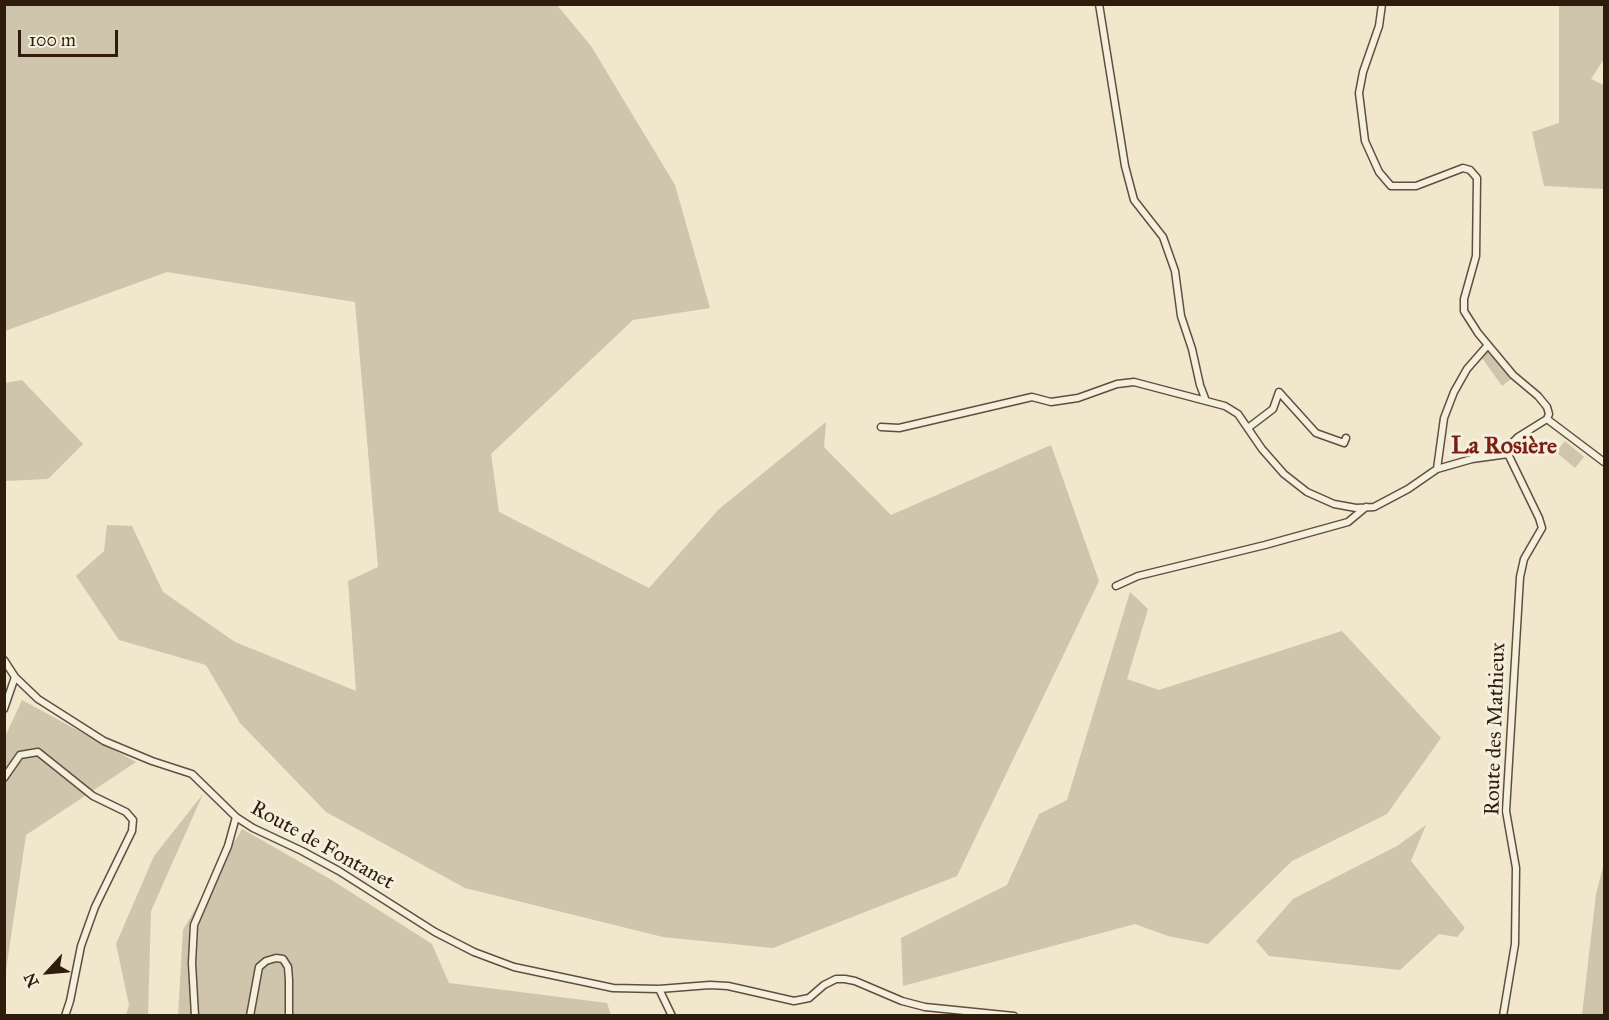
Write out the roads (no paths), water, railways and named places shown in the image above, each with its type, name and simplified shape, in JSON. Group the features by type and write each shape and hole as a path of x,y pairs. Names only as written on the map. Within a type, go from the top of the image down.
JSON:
{"street":[{"path":"1099,4 1123,157 1134,200 1162,237 1175,271 1181,316 1206,401"},
{"path":"881,427 899,428 1032,397 1051,402 1078,398 1118,384 1134,382 1225,406 1238,414 1284,474 1307,492 1334,504 1356,508 1374,507 1408,489 1437,469 1472,459 1508,454 1510,445 1518,437 1547,419 1549,414 1547,407 1538,396 1513,375 1468,319 1464,305 1476,256 1477,178 1470,170 1463,168 1416,186 1391,186 1379,172 1365,141 1359,93 1362,72 1379,26 1382,4"},
{"path":"1437,469 1444,418 1454,392 1467,369 1488,345"},
{"path":"1248,428 1273,409 1279,392 1316,432 1344,443 1346,438"},
{"path":"1547,419 1605,462"},
{"name":"Route des Mathieux","path":"1503,1016 1515,944 1516,868 1506,811 1520,577 1524,559 1542,528 1508,454"},
{"path":"1116,586 1138,576 1348,522 1366,507"},
{"name":"Route de Fontanet","path":"4,660 15,677 38,699 104,741 152,761 192,774 236,818 339,871 435,932 474,952 514,967 613,988 659,989"},
{"path":"4,709 15,677"},
{"path":"4,778 20,755 38,752 93,796 126,812 133,820 132,831 95,907 81,946 65,1016"},
{"path":"195,1016 192,963 194,925 228,846 236,818"},
{"path":"250,1016 259,967 276,958 283,959 288,967 289,1016"},
{"path":"672,1016 659,989 728,986 801,1001 809,998 824,985 845,979 924,1007 1014,1016"}],"district":[{"name":"La Rosière","path":"1504,447"}]}
